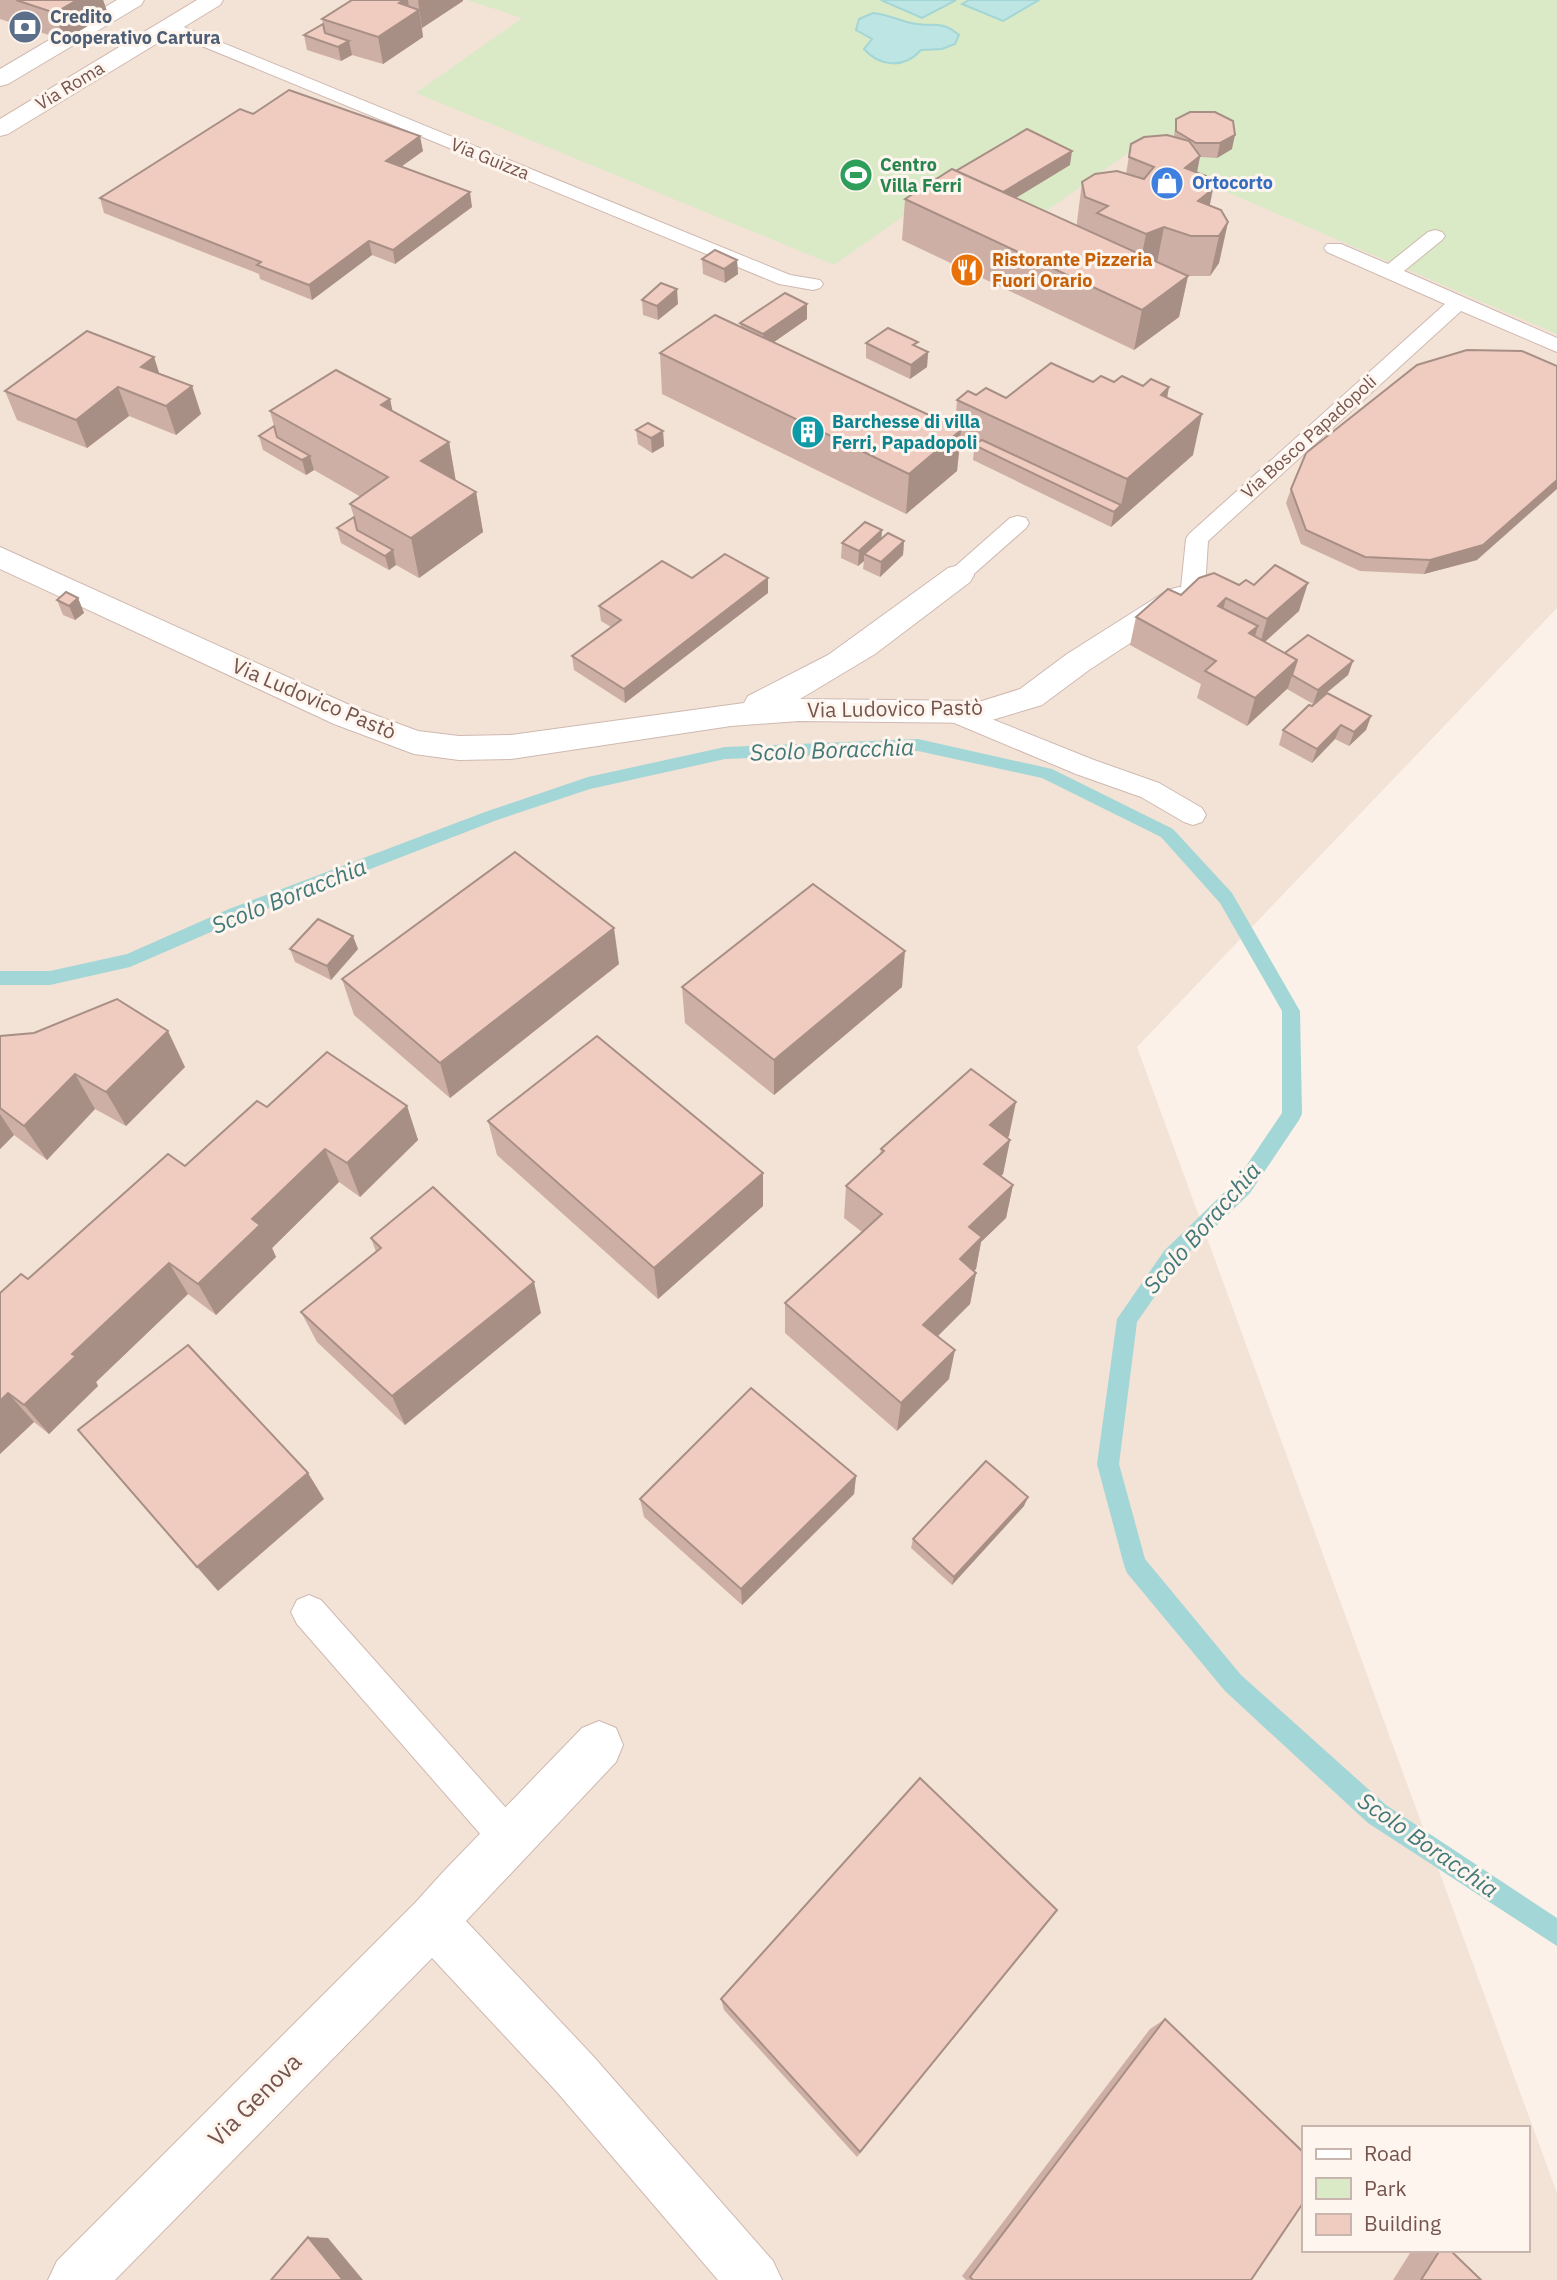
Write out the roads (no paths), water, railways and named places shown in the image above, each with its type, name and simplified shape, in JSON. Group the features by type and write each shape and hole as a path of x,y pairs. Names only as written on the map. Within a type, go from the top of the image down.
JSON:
{"street":[{"name":"Via Roma","path":"0,79 133,0"},
{"name":"Via Roma","path":"0,129 212,0"},
{"path":"0,58 75,83"},
{"name":"Via Ludovico Pastò","path":"0,557 345,716 414,742 459,748 510,747 731,715 799,710 982,712 1031,697 1078,662 1193,588"},
{"name":"Via Ludovico Pastò","path":"731,715 791,691 847,660 959,575"},
{"name":"Via Genova","path":"76,2280 433,1921 460,1889 599,1745"},
{"path":"433,1921 467,1961 575,2074 754,2280"}],"lane":[{"name":"Via Guizza","path":"169,26 786,280 813,284"},
{"path":"1391,272 1435,236"},
{"path":"1334,248 1557,346"},
{"name":"Via Bosco Papadopoli","path":"1193,588 1197,539 1459,302"},
{"path":"959,575 1018,523"},
{"path":"949,711 1150,790 1193,816"},
{"path":"309,1612 509,1839"}],"water":[{"path":"881,0 956,0 922,18"},
{"path":"969,0 1039,0 1003,21 962,4"},
{"path":"873,13 911,23 941,25 959,35 955,44 942,49 921,50 900,63 885,62 864,49 872,39 856,30 859,19"}],"waterway":[{"name":"Scolo Boracchia","path":"0,978 50,978 130,960 235,914 491,816 588,783 725,753 918,745 1046,773 1167,833 1226,898 1291,1011 1292,1114 1243,1187 1171,1257 1127,1319 1108,1464 1135,1565 1233,1683 1377,1814 1557,1933"}],"place":[{"name":"Credito Cooperativo Cartura","path":"25,27"},
{"name":"Centro Villa Ferri","path":"856,175"},
{"name":"Ortocorto","path":"1167,183"},
{"name":"Ristorante Pizzeria Fuori Orario","path":"967,270"},
{"name":"Barchesse di villa Ferri, Papadopoli","path":"808,432"}]}
